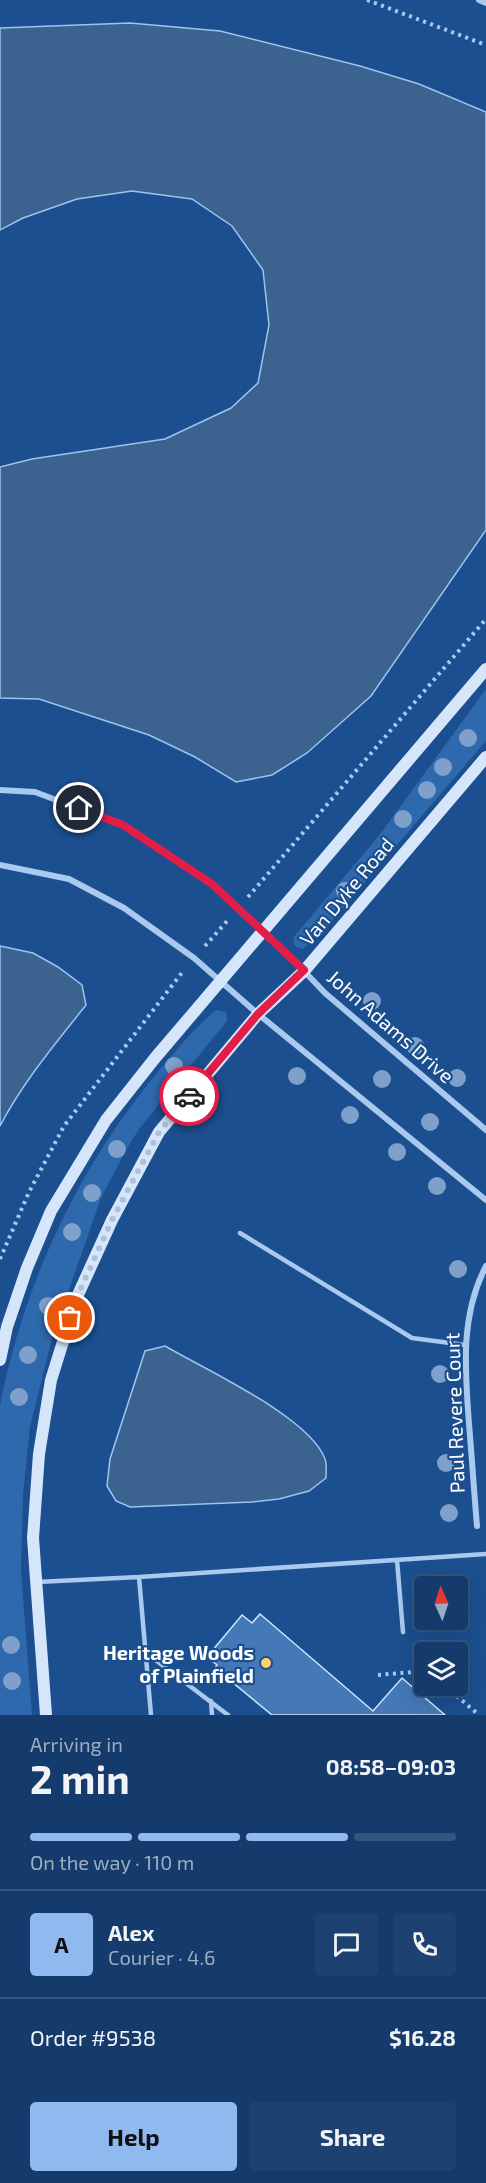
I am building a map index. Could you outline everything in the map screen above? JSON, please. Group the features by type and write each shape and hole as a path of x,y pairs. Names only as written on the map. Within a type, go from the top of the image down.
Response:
{"street":[{"path":"479,0 486,3"},
{"name":"Van Dyke Road","path":"0,1360 7,1327 27,1268 51,1211 106,1120 155,1058 486,669"},
{"name":"Van Dyke Road","path":"46,1715 33,1538 39,1454 51,1380 77,1297 112,1220 159,1132 258,1014 304,970 486,757"},
{"name":"John Adams Drive","path":"0,790 35,792 123,825 212,884 304,970 325,993 486,1130"},
{"path":"0,865 69,879 124,908 194,958 258,1014 486,1200"},
{"name":"Paul Revere Court","path":"477,1526 465,1376 465,1345 471,1304 478,1281 486,1266"}],"lane":[{"path":"240,1233 412,1338 465,1345"},
{"path":"36,1582 486,1554"},
{"path":"397,1560 403,1632"},
{"path":"139,1577 151,1715"},
{"path":"145,1652 228,1715"},
{"path":"211,1701 212,1715"}],"path":[{"path":"367,0 486,45"},
{"path":"0,1259 29,1192 64,1126 194,958 486,619"},
{"path":"378,1675 414,1672"},
{"path":"457,1696 479,1715"}],"shaded area":[{"path":"130,23 220,31 360,66 419,84 486,112 486,530 371,696 307,753 272,775 236,782 195,757 149,735 39,699 0,698 0,467 32,459 165,439 231,408 258,383 269,325 263,270 232,226 192,199 132,191 77,199 23,218 0,230 0,28"},
{"path":"486,689 486,741 326,928 303,949 295,946 293,938 381,833"},
{"path":"0,946 33,953 58,967 82,985 86,1005 29,1079 0,1126"},
{"path":"216,1010 226,1012 227,1021 139,1129 101,1198 52,1338 30,1427 23,1495 21,1571 32,1715 0,1715 0,1405 10,1360 39,1271 79,1188 103,1148 157,1073 192,1032"},
{"path":"165,1346 254,1395 299,1427 315,1443 325,1459 326,1478 309,1491 279,1499 252,1502 130,1507 116,1501 107,1486 110,1459 145,1351"}],"building":[{"name":"Heritage Woods of Plainfield","path":"260,1614 373,1711 402,1678 414,1688 414,1696 423,1696 445,1715 272,1715 215,1668 217,1665 207,1657 242,1615 252,1623"}],"way so far":[{"path":"70,1318 77,1297 112,1220 159,1132 189,1096"}],"place":[{"name":"Heritage Woods of Plainfield","path":"266,1663"}],"route":[{"path":"79,808 123,825 212,884 304,970 258,1014 189,1096"}]}
